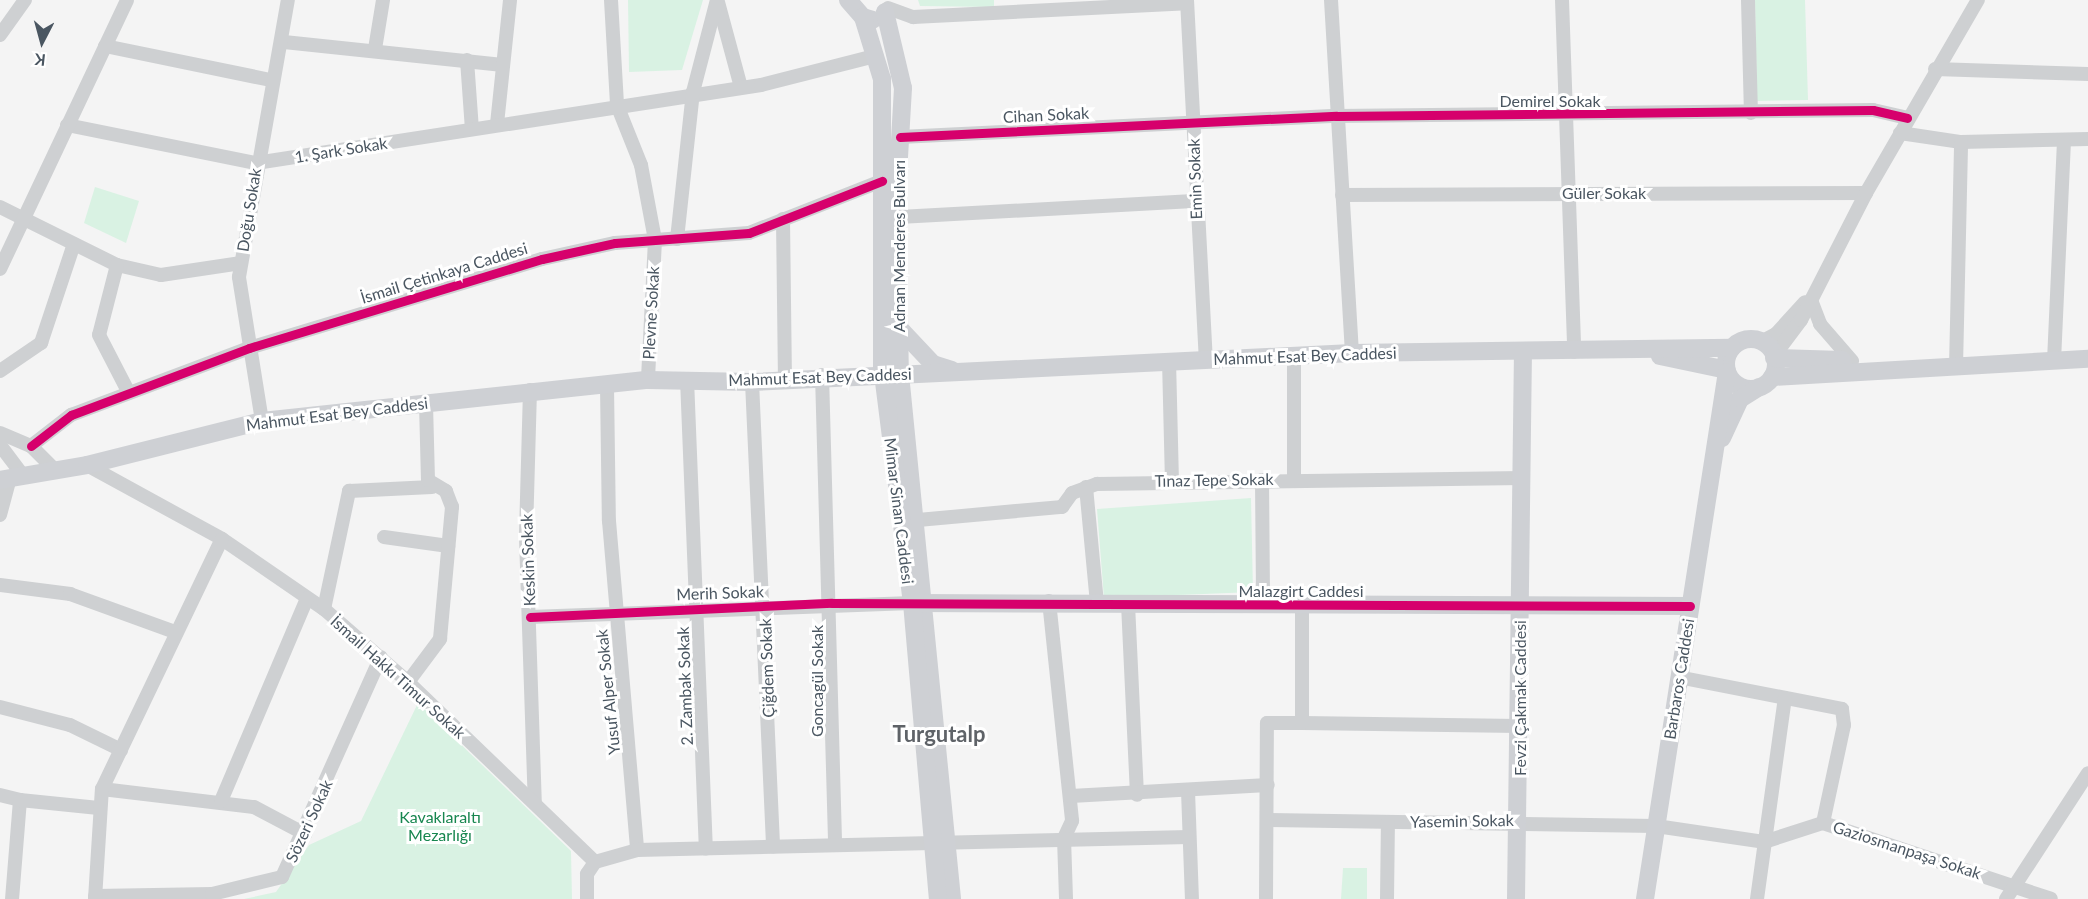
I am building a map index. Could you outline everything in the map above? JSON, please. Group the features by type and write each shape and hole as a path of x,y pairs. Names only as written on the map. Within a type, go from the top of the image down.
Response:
{"main road":[{"path":"848,0 862,17 877,20 887,7"},
{"name":"Adnan Menderes Bulvarı","path":"887,7 903,88 900,137 899,328 891,375"},
{"name":"Adnan Menderes Bulvarı","path":"862,17 882,79 882,181 891,375"},
{"path":"899,328 933,364 956,371"},
{"path":"1613,351 1732,348 1745,340 1761,342 1774,357 1852,361 1900,369"},
{"path":"1714,459 1732,348"},
{"path":"1613,351 1727,371 1744,388 1766,382 1900,369 2088,359"},
{"name":"Mahmut Esat Bey Caddesi","path":"11,477 87,465 262,421 530,390 607,386 648,380 687,378 752,382 822,375 891,375 1206,358 1294,357 1352,353 1613,351"},
{"name":"Fevzi Çakmak Caddesi","path":"1516,899 1519,820 1523,353"},
{"path":"1714,459 1740,399 1766,382 1774,357"},
{"name":"Mimar Sinan Caddesi","path":"891,375 918,603 941,841 952,899"},
{"name":"Barbaros Caddesi","path":"1645,899 1714,459"},
{"name":"Malazgirt Caddesi","path":"918,603 1049,601 1263,606 1690,606"},
{"name":"Mimar Sinan Caddesi","path":"938,899 941,841"}],"street":[{"path":"0,34 25,0"},
{"path":"0,269 127,0"},
{"name":"Doğu Sokak","path":"262,421 241,314 241,263 271,80 284,42 288,0"},
{"path":"375,49 383,0"},
{"path":"497,124 510,0"},
{"name":"Plevne Sokak","path":"611,0 617,105 641,165 655,240 648,380"},
{"path":"717,0 741,87"},
{"path":"677,239 693,92 717,0"},
{"path":"1330,0 1352,353"},
{"path":"1562,0 1564,116 1574,352"},
{"path":"1748,0 1751,113"},
{"path":"1774,357 1813,296 1907,118 1978,0"},
{"path":"887,7 913,17 1006,6 1187,1"},
{"name":"Emin Sokak","path":"1187,1 1194,201 1206,358"},
{"path":"284,42 375,49 503,65"},
{"path":"105,46 271,80"},
{"name":"1. Şark Sokak","path":"67,125 256,163 693,92 741,87 875,56"},
{"path":"466,60 472,129"},
{"path":"1935,69 2088,74"},
{"name":"Demirel Sokak","path":"1193,122 1336,116 1564,116 1873,110 1907,118"},
{"name":"Cihan Sokak","path":"900,137 1193,122"},
{"path":"1899,133 1961,142 2088,139"},
{"path":"2054,361 2064,140"},
{"path":"1956,367 1961,142"},
{"name":"İsmail Çetinkaya Caddesi","path":"31,446 71,415 249,348 542,259 655,240 749,232 882,181"},
{"name":"Güler Sokak","path":"1342,195 1866,193"},
{"path":"899,217 1194,201"},
{"path":"0,207 117,265 162,275 241,263"},
{"path":"783,219 785,378"},
{"path":"0,371 41,343 74,244"},
{"path":"117,265 99,335 129,393"},
{"path":"1761,342 1776,334 1813,296"},
{"path":"1813,296 1820,324 1852,361"},
{"path":"1294,357 1294,477"},
{"path":"1169,360 1172,481"},
{"name":"Goncagül Sokak","path":"822,375 831,603 835,842"},
{"name":"2. Zambak Sokak","path":"687,378 706,849"},
{"name":"Çiğdem Sokak","path":"752,382 764,606 773,847"},
{"name":"Yusuf Alper Sokak","path":"607,386 615,612 637,850"},
{"name":"Keskin Sokak","path":"530,390 530,617 535,802"},
{"path":"426,402 432,487"},
{"path":"0,432 31,446 56,471"},
{"path":"0,445 11,477 0,514"},
{"name":"İsmail Hakkı Timur Sokak","path":"87,465 222,539 324,609 408,682 595,862"},
{"name":"Tınaz Tepe Sokak","path":"1086,487 1172,481 1262,480 1294,477 1522,478"},
{"path":"1262,480 1263,606"},
{"path":"324,609 350,491 432,487 446,491 452,507 440,639 408,682"},
{"path":"907,521 1062,507 1086,487"},
{"path":"1086,487 1098,603"},
{"path":"384,537 448,546"},
{"path":"95,897 102,789 175,632 222,539"},
{"path":"0,585 70,594 175,632"},
{"path":"221,801 307,598"},
{"path":"1049,601 1071,796 1072,821 1064,838 1066,899"},
{"name":"Merih Sokak","path":"530,617 698,607 918,603"},
{"path":"1128,604 1137,795"},
{"path":"1302,606 1302,723"},
{"name":"Sözeri Sokak","path":"95,897 212,894 269,884 282,877 305,834 381,657"},
{"path":"1678,677 1785,698 1845,714 1823,823"},
{"path":"1757,899 1785,698"},
{"path":"0,707 70,725 120,750"},
{"path":"1266,899 1267,723 1519,726"},
{"path":"2006,899 2012,883 2088,773"},
{"path":"1071,796 1137,795 1268,785"},
{"path":"102,789 221,801 254,807 305,834"},
{"path":"1188,791 1192,899"},
{"path":"0,795 20,800 99,808"},
{"path":"12,899 20,800"},
{"name":"Yasemin Sokak","path":"1267,820 1388,822 1519,820 1656,826"},
{"path":"1387,899 1388,822"},
{"name":"Gaziosmanpaşa Sokak","path":"1656,826 1764,842 1823,823 2012,883 2051,899"},
{"path":"587,899 587,874 595,862 637,850 773,847 835,842 1189,837"}],"green space":[{"path":"628,0 703,0 682,70 629,72"},
{"path":"918,0 994,0 994,7 920,6"},
{"path":"1755,0 1805,0 1808,100 1757,101"},
{"path":"95,187 139,201 126,243 84,223"},
{"path":"1251,498 1253,592 1104,598 1097,509"},
{"name":"Kavaklaraltı Mezarlığı","path":"418,703 571,851 572,899 244,899 276,892 309,845 361,821"},
{"path":"1343,868 1367,868 1367,899 1341,899"}],"cycle path":[{"path":"900,137 1336,116 1873,110 1907,118"},
{"path":"31,446 71,415 249,348 542,259 615,243 749,233 882,181"},
{"path":"530,617 832,603 1690,606"}],"district":[{"name":"Turgutalp","path":"939,734"}]}
